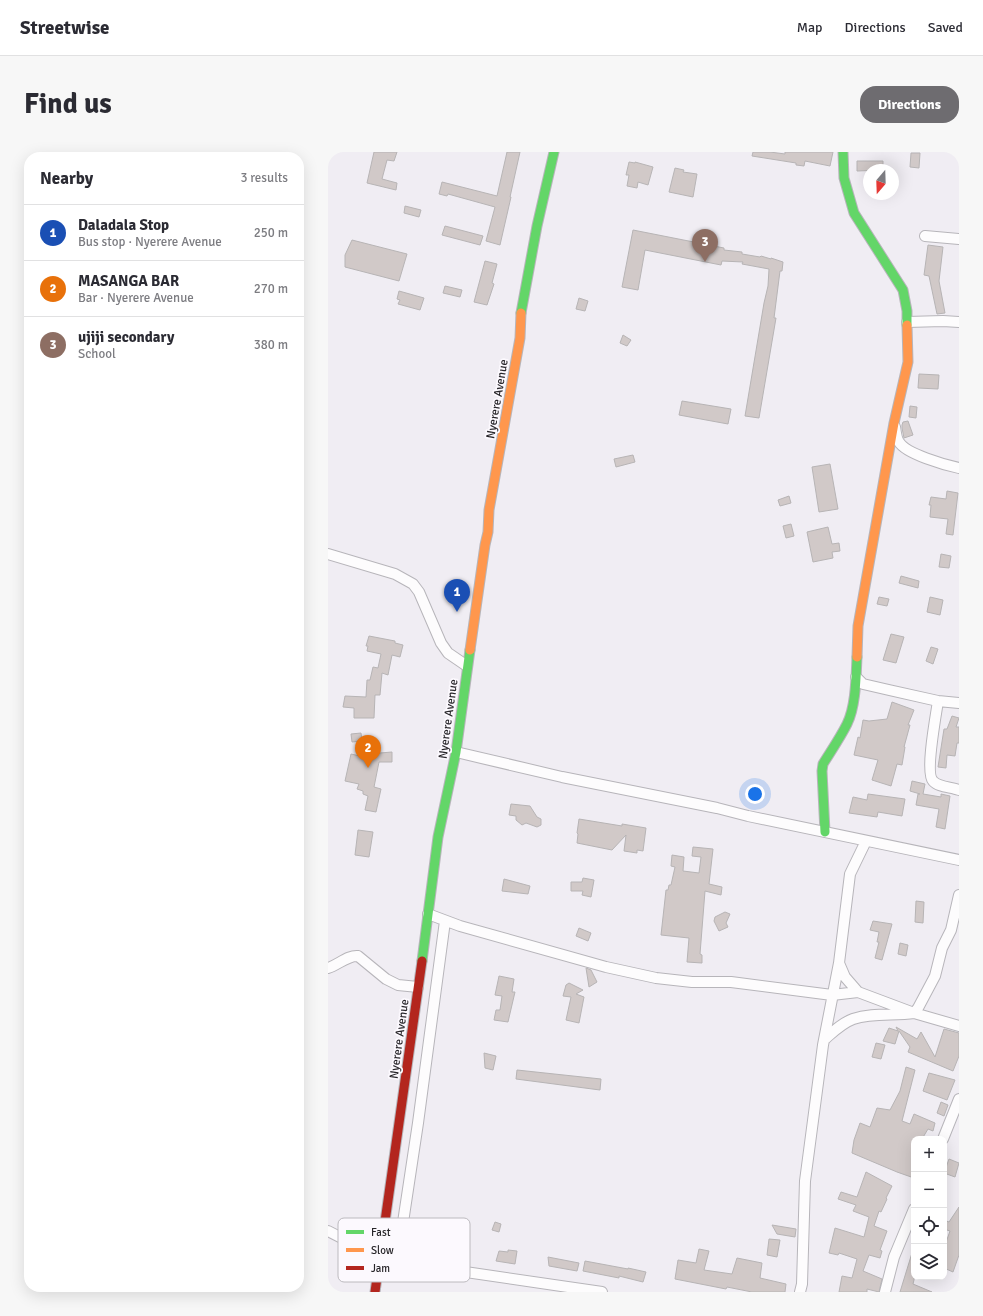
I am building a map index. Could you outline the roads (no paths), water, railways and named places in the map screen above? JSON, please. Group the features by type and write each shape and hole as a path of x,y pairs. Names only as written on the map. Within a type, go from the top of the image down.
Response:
{"main road":[{"name":"Nyerere Avenue","path":"385,1218 438,837 456,752 484,545 488,532 489,510 520,338 520,323 532,245 541,199 554,152"},
{"path":"825,832 822,771 823,764 847,724 851,713 856,677 858,626 894,423 908,362 907,311 903,290 854,213 844,178 843,152"},
{"name":"Nyerere Avenue","path":"375,1292 376,1282"}],"street":[{"path":"925,236 959,239"},
{"path":"907,322 959,322"},
{"path":"894,423 899,443 903,446 938,463 959,468"},
{"path":"328,554 390,573 413,584 419,592 441,643 448,653 467,666"},
{"path":"856,677 863,684 938,701 959,703"},
{"path":"938,701 931,752 930,778 938,785 959,790"},
{"path":"456,752 562,776 959,860"},
{"path":"800,1292 802,1284 804,1244 805,1181 825,1039 839,963 850,874 866,841"},
{"path":"914,1014 935,976 942,948 951,930 959,895"},
{"path":"428,914 460,926 606,967 656,978 692,982 731,982 832,995 858,992"},
{"path":"404,1218 445,921"},
{"path":"328,968 351,957 358,956 374,971 386,979 398,985 418,987"},
{"path":"839,963 844,977 858,992 914,1014 959,1026"},
{"path":"825,1039 840,1026 852,1019 865,1016 914,1014"},
{"path":"944,1136 959,1099"},
{"path":"885,1292 894,1257 911,1216"},
{"path":"328,1231 338,1236"},
{"path":"470,1274 602,1292"}],"place":[{"name":"ujiji secondary","path":"705,262"},
{"name":"Daladala Stop","path":"457,612"},
{"name":"MASANGA BAR","path":"368,768"}]}
